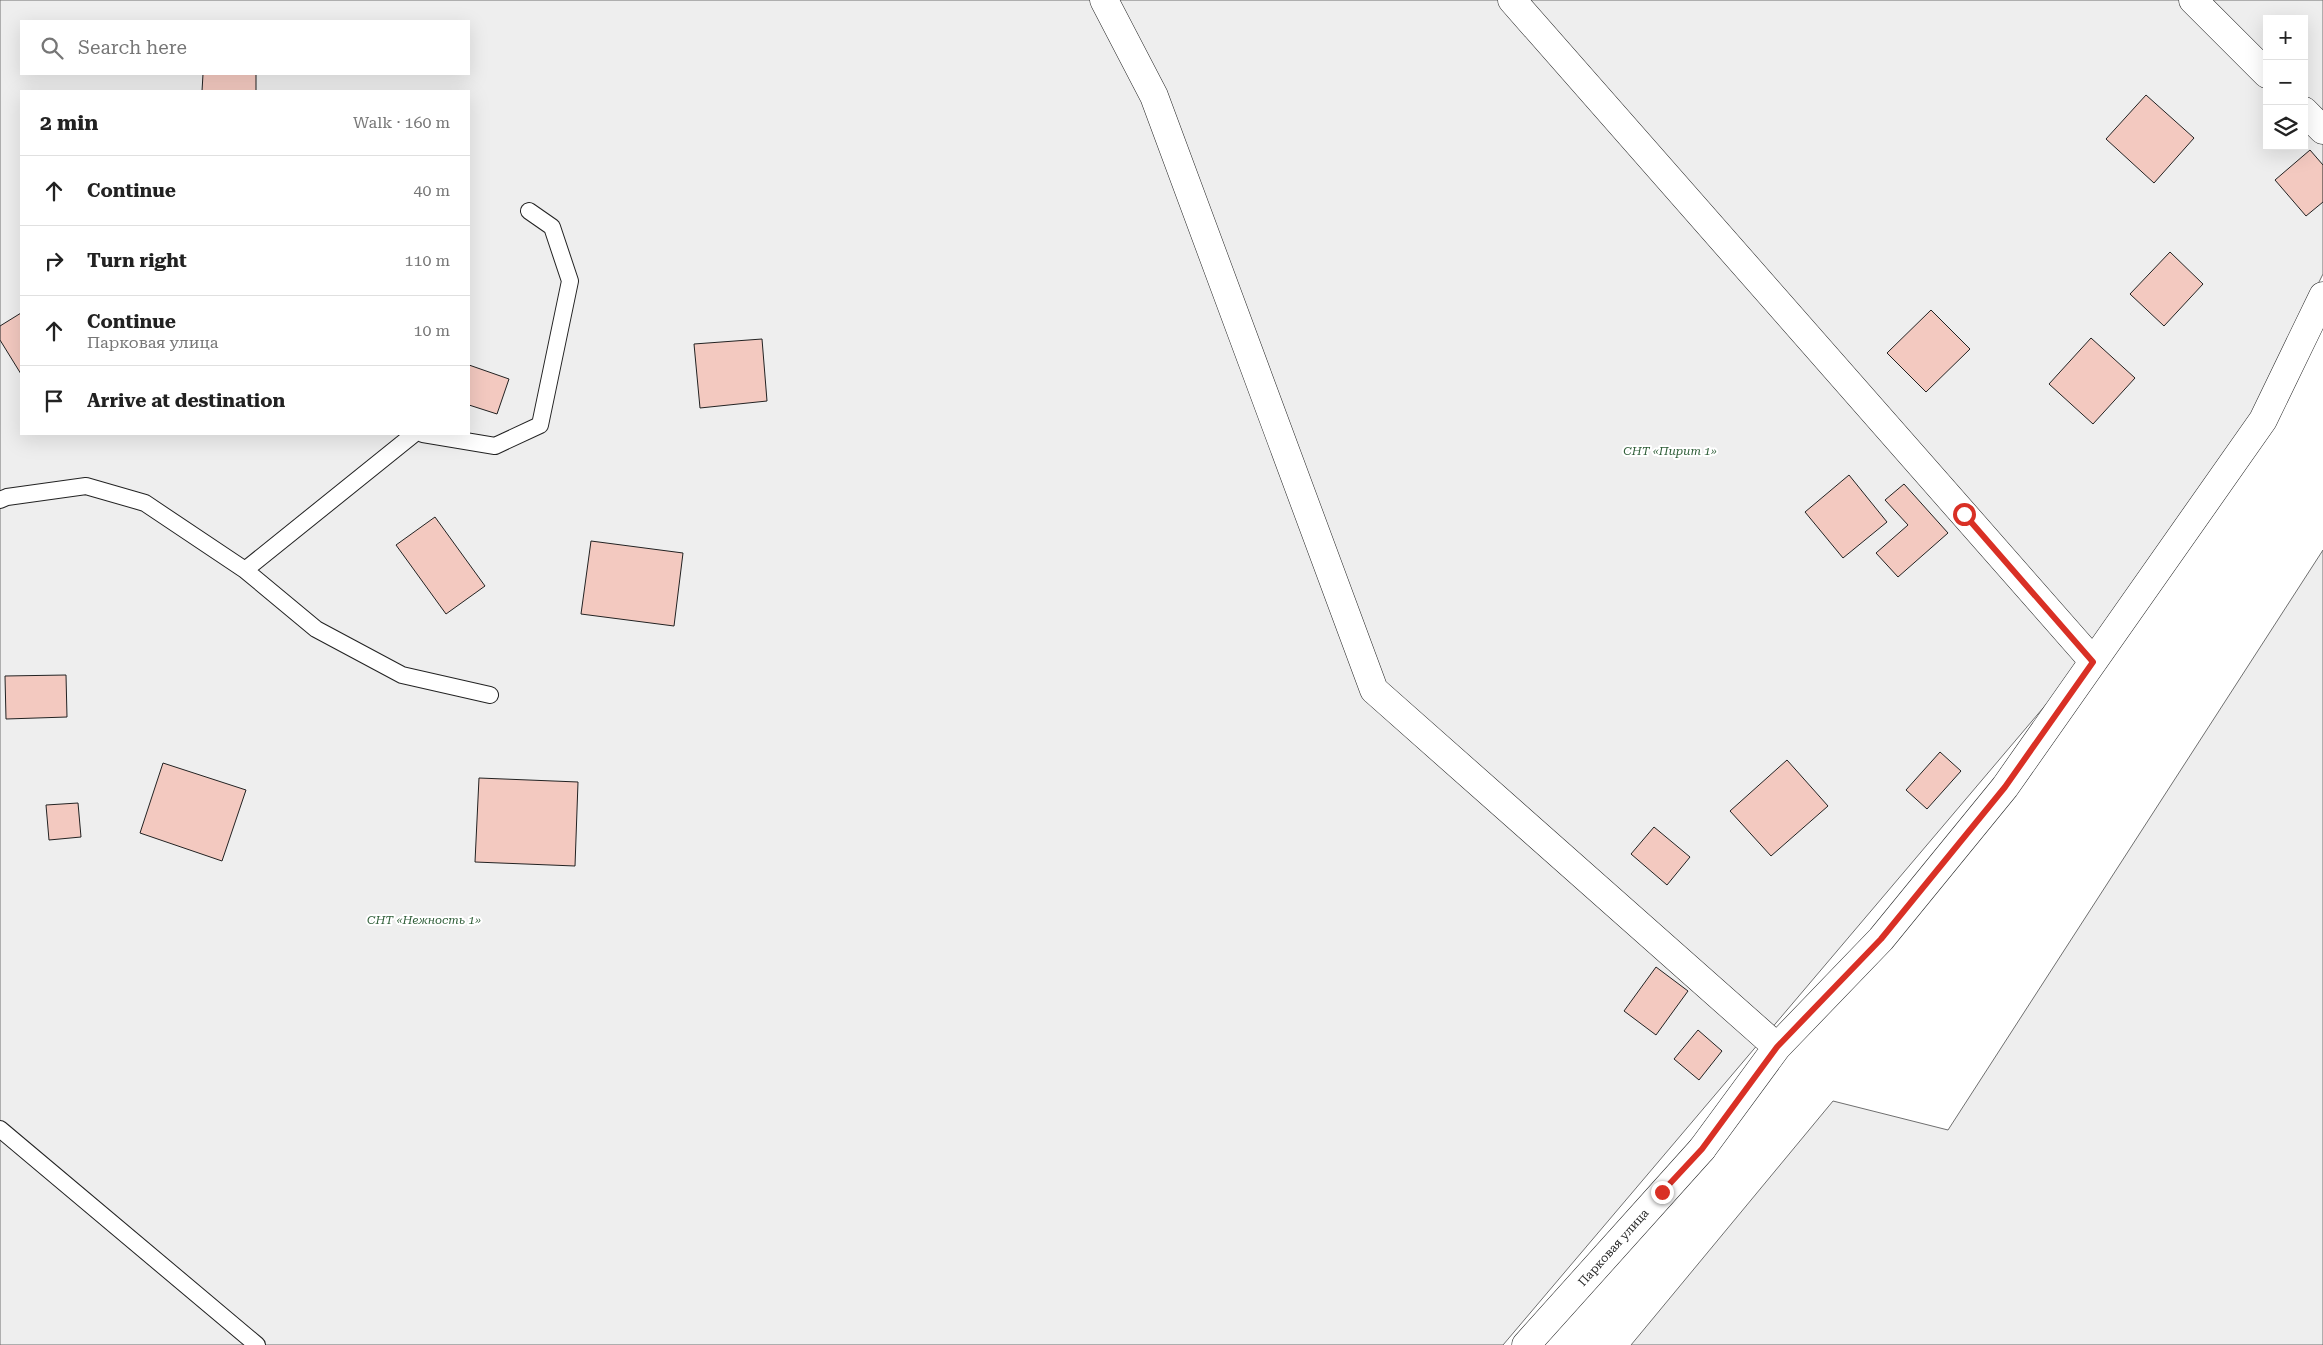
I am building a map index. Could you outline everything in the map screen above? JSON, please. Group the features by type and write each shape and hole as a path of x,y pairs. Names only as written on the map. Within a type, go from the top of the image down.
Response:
{"street":[{"path":"1104,0 1154,96 1374,690 1777,1047"},
{"path":"1512,0 2093,662"},
{"path":"2193,0 2263,70"},
{"path":"2308,115 2323,130"},
{"name":"Парковая улица","path":"1526,1345 1702,1149 1777,1047 1887,931 2005,787 2263,420 2323,296"}],"lane":[{"path":"428,435 496,446 540,425 570,281 552,227 529,211"},
{"path":"245,570 413,435"},
{"path":"0,500 7,497 86,486 145,503 245,570 316,629 402,675 490,695"},
{"path":"0,1130 257,1345"}],"green space":[{"path":"0,0 2323,0 2323,274 2247,426 2060,688 1503,1345 0,1345"},
{"path":"2323,550 2323,1345 1631,1345 1833,1101 1948,1130"}],"building":[{"path":"203,75 256,75 256,90 202,90"},
{"path":"2146,95 2194,138 2154,183 2106,139"},
{"path":"2310,150 2323,165 2323,202 2306,216 2275,180"},
{"path":"2170,252 2203,284 2164,326 2130,294"},
{"path":"1931,310 1970,349 1926,392 1887,353"},
{"path":"20,314 20,372 0,340 0,326"},
{"path":"2091,338 2135,378 2093,424 2049,384"},
{"path":"762,339 767,401 700,408 694,344"},
{"path":"470,365 509,379 497,414 470,405"},
{"path":"1849,475 1887,522 1843,558 1805,512"},
{"path":"1904,484 1948,533 1898,577 1876,553 1908,525 1885,500"},
{"path":"435,517 485,586 446,614 396,545"},
{"path":"591,541 683,553 674,626 581,614"},
{"path":"66,675 67,717 6,719 5,676"},
{"path":"1940,752 1961,771 1927,809 1906,790"},
{"path":"1787,760 1828,806 1771,856 1730,811"},
{"path":"163,763 246,790 222,861 140,833"},
{"path":"479,778 578,782 575,866 475,862"},
{"path":"78,803 81,837 49,840 46,805"},
{"path":"1654,827 1690,857 1667,885 1631,854"},
{"path":"1656,967 1688,991 1656,1035 1624,1011"},
{"path":"1698,1030 1722,1051 1699,1080 1674,1059"}],"route":[{"path":"1662,1192 1702,1149 1777,1047 1881,939 2005,787 2093,662 1964,514"}],"park label":[{"name":"СНТ «Пирит 1»","path":"1670,451"},
{"name":"СНТ «Нежность 1»","path":"424,920"}]}
